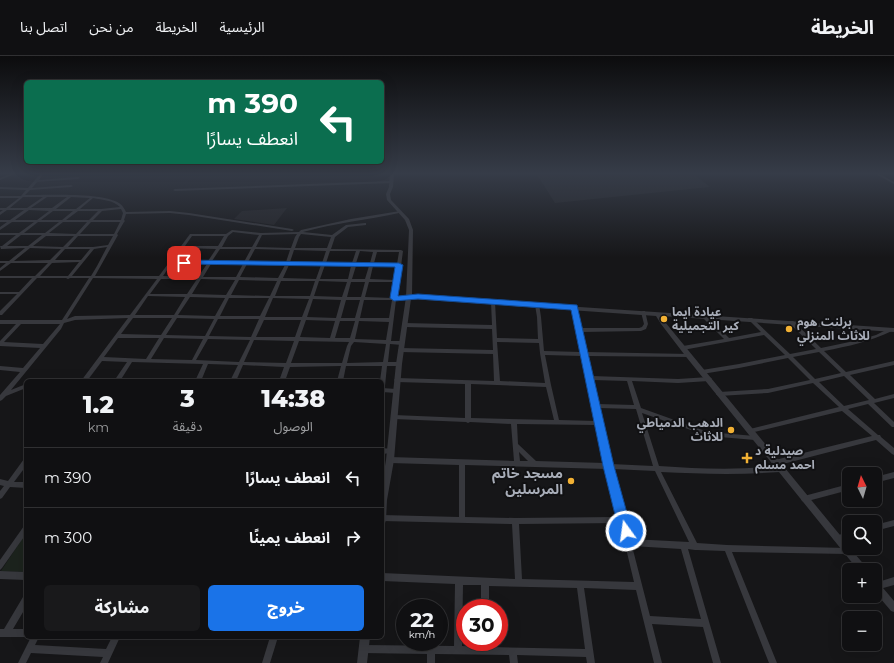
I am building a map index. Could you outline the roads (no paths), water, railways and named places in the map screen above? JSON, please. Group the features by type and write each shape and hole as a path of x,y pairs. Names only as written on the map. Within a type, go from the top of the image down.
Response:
{"street":[{"path":"0,214 17,201"},
{"path":"0,229 38,201"},
{"path":"1,248 64,201"},
{"path":"0,270 88,201"},
{"path":"110,201 114,202 124,210"},
{"path":"384,494 390,460 398,364 409,297 411,230 407,220 390,201"},
{"path":"0,209 170,212 332,236"},
{"path":"1,312 101,210"},
{"path":"0,399 2,394 24,370 63,322 92,278 116,235 122,221 124,210"},
{"path":"232,231 261,234 300,232 351,220 399,212"},
{"path":"0,221 122,221"},
{"path":"147,361 227,235 244,223"},
{"path":"283,379 332,236 347,226 365,224"},
{"path":"234,379 287,264 300,232"},
{"path":"0,234 116,235"},
{"path":"86,379 192,234 227,235"},
{"path":"193,362 261,234"},
{"path":"1,248 93,248 109,246"},
{"path":"182,247 401,251 390,320 383,379"},
{"path":"68,278 93,248"},
{"path":"332,340 358,250"},
{"path":"341,379 375,250"},
{"path":"0,262 82,261"},
{"path":"171,262 399,265"},
{"path":"0,277 396,281"},
{"path":"0,293 21,293"},
{"path":"148,295 344,298 409,297 750,319 892,330"},
{"path":"492,302 497,383"},
{"path":"537,305 542,353 557,423"},
{"path":"574,307 609,466 658,663"},
{"path":"578,330 639,330 644,328 646,324 643,312"},
{"path":"658,314 663,323 709,379 719,394 842,544"},
{"path":"0,322 63,322 75,318 133,316 390,320"},
{"path":"704,316 728,340"},
{"path":"750,319 843,408 894,452"},
{"path":"790,322 845,374 894,425"},
{"path":"0,344 19,323"},
{"path":"404,325 494,327"},
{"path":"702,372 860,342 892,330"},
{"path":"683,348 765,333"},
{"path":"118,336 352,340 402,343"},
{"path":"495,340 540,341"},
{"path":"0,344 44,346"},
{"path":"400,350 496,352"},
{"path":"542,353 689,356"},
{"path":"101,359 288,365 398,364"},
{"path":"118,379 131,360"},
{"path":"199,379 208,362"},
{"path":"719,394 761,392 894,363"},
{"path":"0,368 24,370"},
{"path":"590,378 678,381 709,379"},
{"path":"629,379 656,469 695,547"},
{"path":"397,380 548,385"},
{"path":"468,383 468,421"},
{"path":"2,394 24,387"},
{"path":"384,390 396,391"},
{"path":"750,432 894,396"},
{"path":"596,406 638,408 708,434 755,438"},
{"path":"394,417 468,421 599,423"},
{"path":"514,422 517,464"},
{"path":"775,463 878,437"},
{"path":"515,444 535,464"},
{"path":"384,451 390,451"},
{"path":"390,460 609,466 719,471 780,469"},
{"path":"462,462 462,519"},
{"path":"0,496 24,463"},
{"path":"882,478 894,475"},
{"path":"0,482 24,485"},
{"path":"804,499 842,489"},
{"path":"384,519 515,521 623,520"},
{"path":"515,521 519,583"},
{"path":"882,526 894,523"},
{"path":"0,566 24,531"},
{"path":"837,538 842,537"},
{"path":"628,542 695,547 842,551"},
{"path":"684,546 717,663"},
{"path":"727,548 773,663"},
{"path":"850,555 857,563"},
{"path":"0,575 24,576"},
{"path":"384,577 485,582 639,586"},
{"path":"459,581 459,599"},
{"path":"882,584 894,581"},
{"path":"485,582 485,599"},
{"path":"580,585 591,663"},
{"path":"882,593 894,608"},
{"path":"3,633 24,603"},
{"path":"647,620 705,623"},
{"path":"3,633 24,633"},
{"path":"22,663 34,639"},
{"path":"104,663 115,639"},
{"path":"266,663 273,639"},
{"path":"362,663 365,639"},
{"path":"29,649 108,653"},
{"path":"364,649 396,649"},
{"path":"430,663 431,651"},
{"path":"485,651 590,653"},
{"path":"513,652 514,663"}],"place":[{"name":"عيادة ايما كير التجميلية","path":"664,319"},
{"name":"برلنت هوم للاثاث المنزلي","path":"789,329"},
{"name":"الدهب الدمياطي للاثاث","path":"731,430"},
{"name":"صيدلية د احمد مسلم","path":"747,458"},
{"name":"مسجد خاتم المرسلين","path":"571,481"}]}
